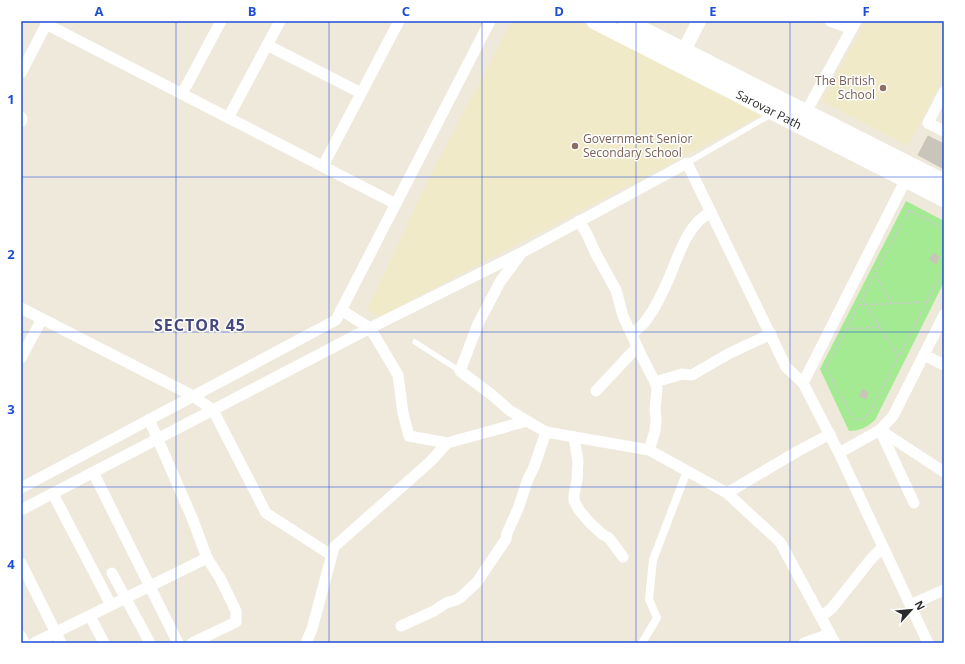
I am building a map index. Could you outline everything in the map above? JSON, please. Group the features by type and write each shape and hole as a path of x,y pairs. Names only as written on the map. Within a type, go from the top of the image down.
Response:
{"main road":[{"name":"Sarovar Path","path":"594,21 681,57 806,112 909,173 944,199"},
{"name":"Sarovar Path","path":"626,21 681,57 774,112 909,173 944,182"}],"street":[{"path":"228,118 280,21"},
{"path":"21,488 336,320 489,23 477,21"},
{"path":"681,57 699,21"},
{"path":"806,112 854,25 830,21"},
{"path":"182,94 217,22"},
{"path":"323,166 397,22"},
{"path":"21,73 47,23 396,204"},
{"path":"267,45 361,93"},
{"path":"944,92 928,123 944,131"},
{"path":"21,117 21,122"},
{"path":"21,510 370,328 521,253 687,163 786,367 803,383 840,453 928,643"},
{"path":"803,383 909,173"},
{"path":"632,334 646,321 651,313 669,277 676,257 688,235 702,216 711,212"},
{"path":"579,221 616,290 623,316 655,382 657,389 655,431 649,450"},
{"path":"521,253 500,282 478,324 460,371 509,410 546,432 649,450 727,492 780,542 833,639 804,643"},
{"path":"21,308 193,396 213,410 266,513 331,555"},
{"path":"341,310 370,328 398,375 403,413 409,436 447,443 527,421"},
{"path":"840,453 880,430 893,416 944,315"},
{"path":"21,358 42,319"},
{"path":"655,382 682,374 692,375 730,353 771,334"},
{"path":"596,391 637,347"},
{"path":"924,355 944,364"},
{"path":"149,419 193,520 207,558 220,578 236,611 236,622 192,643"},
{"path":"880,430 944,472"},
{"path":"880,430 914,503"},
{"path":"401,626 439,608 446,603 456,600 477,582 506,539 546,432"},
{"path":"727,492 830,434"},
{"path":"574,437 578,461 574,501 590,523 602,534 610,538 623,557"},
{"path":"309,642 334,547 431,461 447,443"},
{"path":"642,643 657,618 649,599 653,560 687,471"},
{"path":"94,472 178,643"},
{"path":"53,494 111,605"},
{"path":"821,617 832,608 871,559 883,547"},
{"path":"34,643 207,558"},
{"path":"21,563 61,643"},
{"path":"112,572 150,643"},
{"path":"910,605 944,590"},
{"path":"90,616 104,643"},
{"path":"21,636 24,643"}],"lane":[{"path":"687,163 774,112"},
{"path":"415,342 460,371"}],"path":[{"path":"944,228 909,210 826,368 854,419 860,420 871,410 944,269"},
{"path":"875,275 892,303"},
{"path":"862,298 898,357"},
{"path":"859,304 927,302"},
{"path":"846,329 880,327"}],"shaded area":[{"name":"Government Senior Secondary School","path":"512,21 579,21 762,115 379,317 367,310 430,176"},
{"name":"The British School","path":"866,21 944,21 944,76 908,146 822,101"}],"green space":[{"path":"906,201 944,221 944,282 875,420 863,428 849,431 820,369"}],"building":[{"path":"928,136 944,144 944,169 918,155"},
{"path":"934,253 939,257 936,264 929,259"},
{"path":"863,389 868,393 866,399 859,396"}],"place":[{"name":"The British School","path":"883,88"},
{"name":"Government Senior Secondary School","path":"575,146"}],"district":[{"name":"SECTOR 45","path":"200,325"}]}
